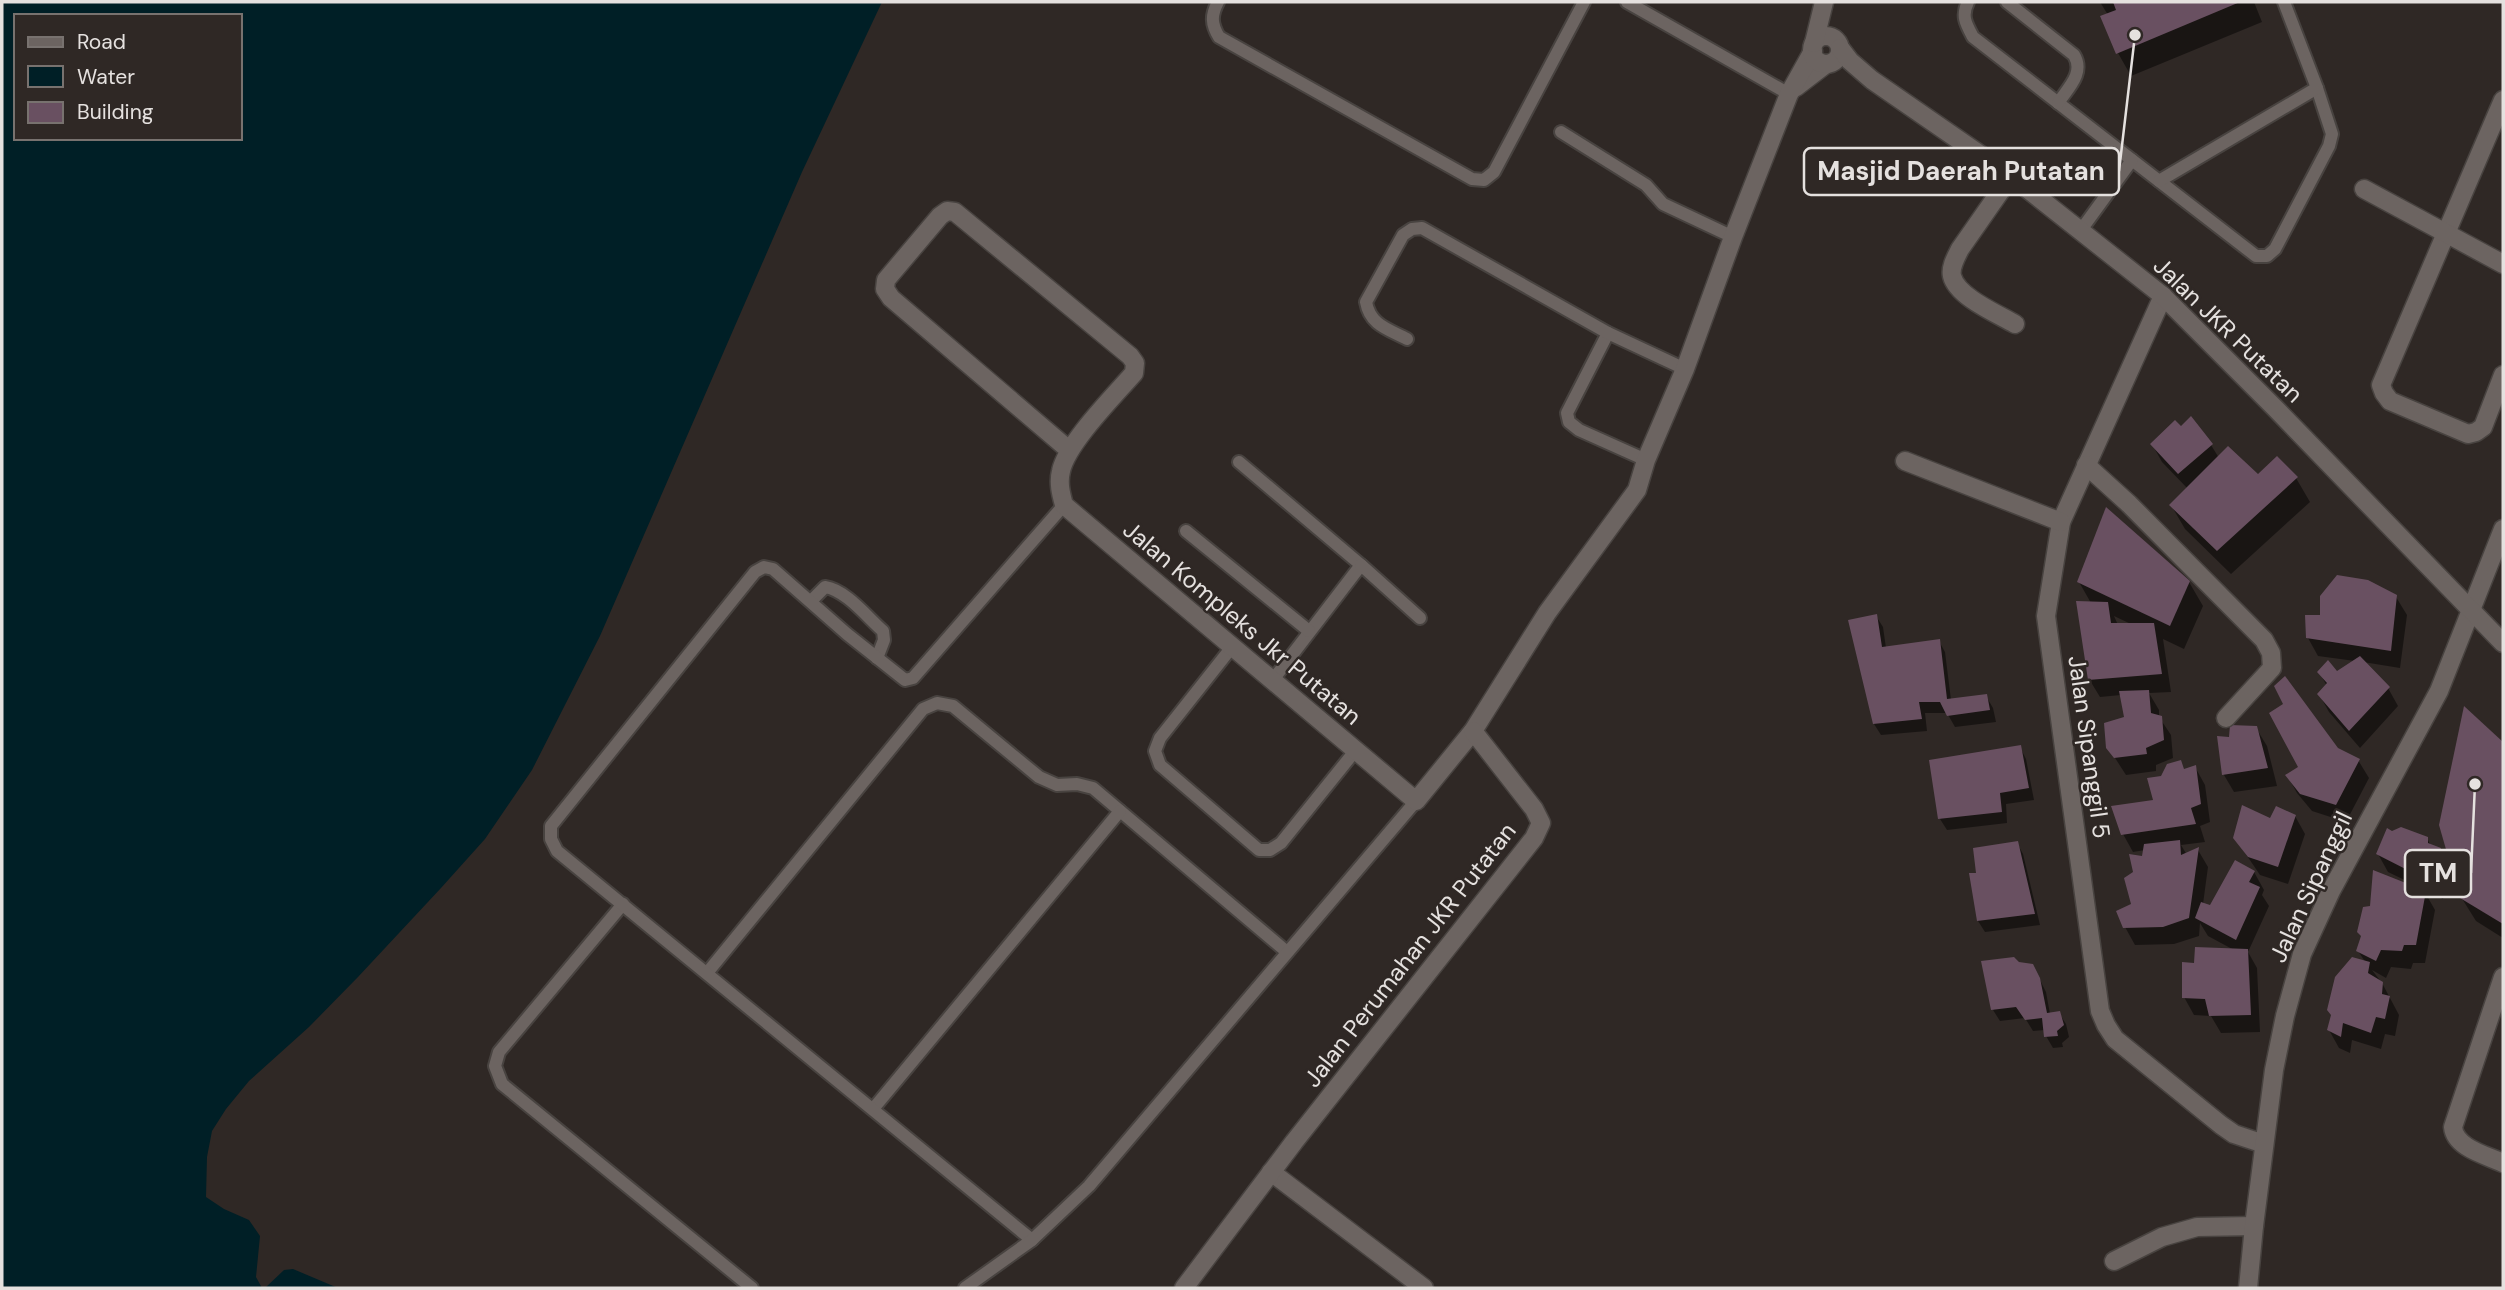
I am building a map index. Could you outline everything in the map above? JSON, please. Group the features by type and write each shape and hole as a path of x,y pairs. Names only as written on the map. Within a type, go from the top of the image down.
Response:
{"street":[{"path":"1416,800 1474,731 1547,613 1637,490 1646,460 1685,369 1789,94 1813,47 1824,2"},
{"path":"1789,94 1832,53 1830,2"},
{"name":"Jalan JKR Putatan","path":"1813,47 1819,61 1832,53 1850,61 2011,176 2164,296 2503,643"},
{"path":"2503,100 2381,385 2390,401 2469,434 2483,427 2503,375"},
{"path":"2011,176 1960,249 1954,261 1952,276 1960,289 1972,299 2015,324"},
{"path":"2364,189 2503,264"},
{"path":"1064,505 1060,471 1069,450 1134,373 1135,363 1130,356 955,212 947,211 886,280 885,289 891,298 1069,450"},
{"name":"Jalan Sipanggil 5","path":"2164,296 2061,522 2046,616 2100,1011 2115,1039 2221,1125 2235,1134 2264,1144"},
{"path":"1906,461 2061,522"},
{"path":"2086,465 2147,521 2264,640 2271,653 2272,668 2227,718"},
{"name":"Jalan Kompleks Jkr Putatan","path":"1064,505 1416,800"},
{"name":"Jalan Sipanggil","path":"2248,1288 2253,1226 2274,1070 2302,954 2331,891 2438,691 2503,529"},
{"name":"Jalan Perumahan JKR Putatan","path":"1184,1288 1271,1172 1534,838 1541,823 1534,809 1474,731"},
{"path":"2503,977 2453,1127 2459,1142 2503,1163"},
{"path":"1271,1172 1424,1288"},
{"path":"2114,1261 2162,1237 2197,1227 2253,1226"}],"lane":[{"path":"1218,2 1214,9 1212,25 1219,37 1472,179 1483,180 1494,172 1584,2"},
{"path":"1627,2 1789,94"},
{"path":"1968,2 1964,9 1965,23 1973,37 2256,256 2267,256 2275,249 2329,146 2332,134 2284,2"},
{"path":"2007,2 2074,55 2078,62 2078,72 2058,103"},
{"path":"2159,181 2317,88"},
{"path":"1561,132 1646,185 1663,204 1733,237"},
{"path":"2081,230 2132,160"},
{"path":"1407,339 1375,322 1368,313 1366,302 1403,235 1412,229 1422,228 1608,333 1685,369"},
{"path":"1608,333 1567,413 1569,422 1579,430 1646,460"},
{"path":"1239,462 1420,618"},
{"path":"1032,1240 557,851 551,839 551,826 755,572 764,567 774,569 905,680 920,673 1064,505"},
{"path":"1186,531 1309,631"},
{"path":"1272,681 1360,565"},
{"path":"811,601 825,587 835,588 883,631 884,640 877,658"},
{"path":"1232,647 1160,738 1155,751 1160,765 1259,850 1270,850 1281,844 1355,751"},
{"path":"707,973 923,709 937,703 953,706 1039,778 1057,785 1077,784 1093,788 1287,953"},
{"path":"965,1288 1032,1240 1088,1186 1416,800"},
{"path":"873,1109 1120,811"},
{"path":"623,904 499,1052 495,1066 502,1084 752,1288"}],"water":[{"path":"2,2 882,2 802,172 600,636 532,770 485,839 358,977 309,1027 249,1081 212,1131 207,1157 206,1197 249,1220 260,1236 256,1277 262,1288 2,1288"},
{"path":"293,1269 338,1288 265,1288 284,1270"}],"building":[{"path":"2113,2 2240,2 2116,54 2100,16 2116,10"},
{"path":"2191,416 2213,444 2178,474 2150,444 2175,420 2181,426"},
{"path":"2228,446 2258,474 2277,456 2298,477 2217,551 2169,505"},
{"path":"2106,507 2190,581 2170,626 2077,582"},
{"path":"2337,575 2368,580 2397,595 2391,651 2306,638 2305,615 2320,615 2320,596"},
{"path":"2076,601 2108,602 2111,623 2154,623 2162,674 2088,680"},
{"path":"1877,614 1882,647 1940,639 1947,699 1987,694 1990,710 1947,716 1940,702 1919,702 1922,719 1873,724 1848,620"},
{"path":"2360,656 2390,687 2349,731 2317,694 2327,683 2317,672 2328,660 2337,671"},
{"path":"2285,676 2338,748 2360,759 2336,805 2300,794 2285,775 2298,767 2269,713 2283,704 2274,686"},
{"path":"2149,690 2151,713 2162,716 2164,740 2146,748 2147,754 2114,758 2106,748 2104,723 2124,717 2119,691"},
{"path":"2464,706 2503,742 2503,924 2460,898 2439,825"},
{"path":"2230,725 2257,726 2268,768 2222,775 2217,736 2229,737"},
{"path":"2021,745 2029,788 2000,793 2002,812 1938,819 1929,760"},
{"path":"2181,760 2184,769 2196,765 2201,804 2191,808 2196,824 2121,835 2111,806 2153,800 2147,778 2161,776 2167,764"},
{"path":"2242,805 2270,818 2276,806 2296,815 2278,867 2248,857 2233,838"},
{"path":"2401,827 2428,837 2428,843 2441,848 2433,883 2376,854 2387,828 2392,831"},
{"path":"2180,840 2181,855 2199,847 2189,918 2163,927 2123,928 2116,911 2131,904 2124,878 2133,872 2129,854 2142,856 2144,844"},
{"path":"2018,841 2035,914 1977,921 1969,873 1976,873 1973,848"},
{"path":"2235,860 2255,871 2249,882 2260,887 2236,940 2195,918 2201,902 2210,905"},
{"path":"2373,870 2426,891 2416,945 2404,945 2402,951 2381,950 2376,961 2356,951 2361,936 2357,932 2363,907 2370,906"},
{"path":"2195,947 2248,949 2251,1015 2209,1016 2205,999 2182,998 2182,962 2194,963"},
{"path":"2014,957 2019,962 2033,964 2040,978 2047,1013 2060,1011 2064,1025 2057,1031 2058,1036 2044,1037 2042,1018 2025,1020 2016,1007 1991,1010 1981,961"},
{"path":"2352,957 2370,962 2368,973 2383,982 2382,994 2390,996 2385,1019 2376,1017 2371,1033 2343,1023 2341,1037 2327,1030 2331,1015 2327,1010 2335,977"}],"place":[{"name":"Masjid Daerah Putatan","path":"2135,35"},
{"name":"TM","path":"2475,784"}]}
